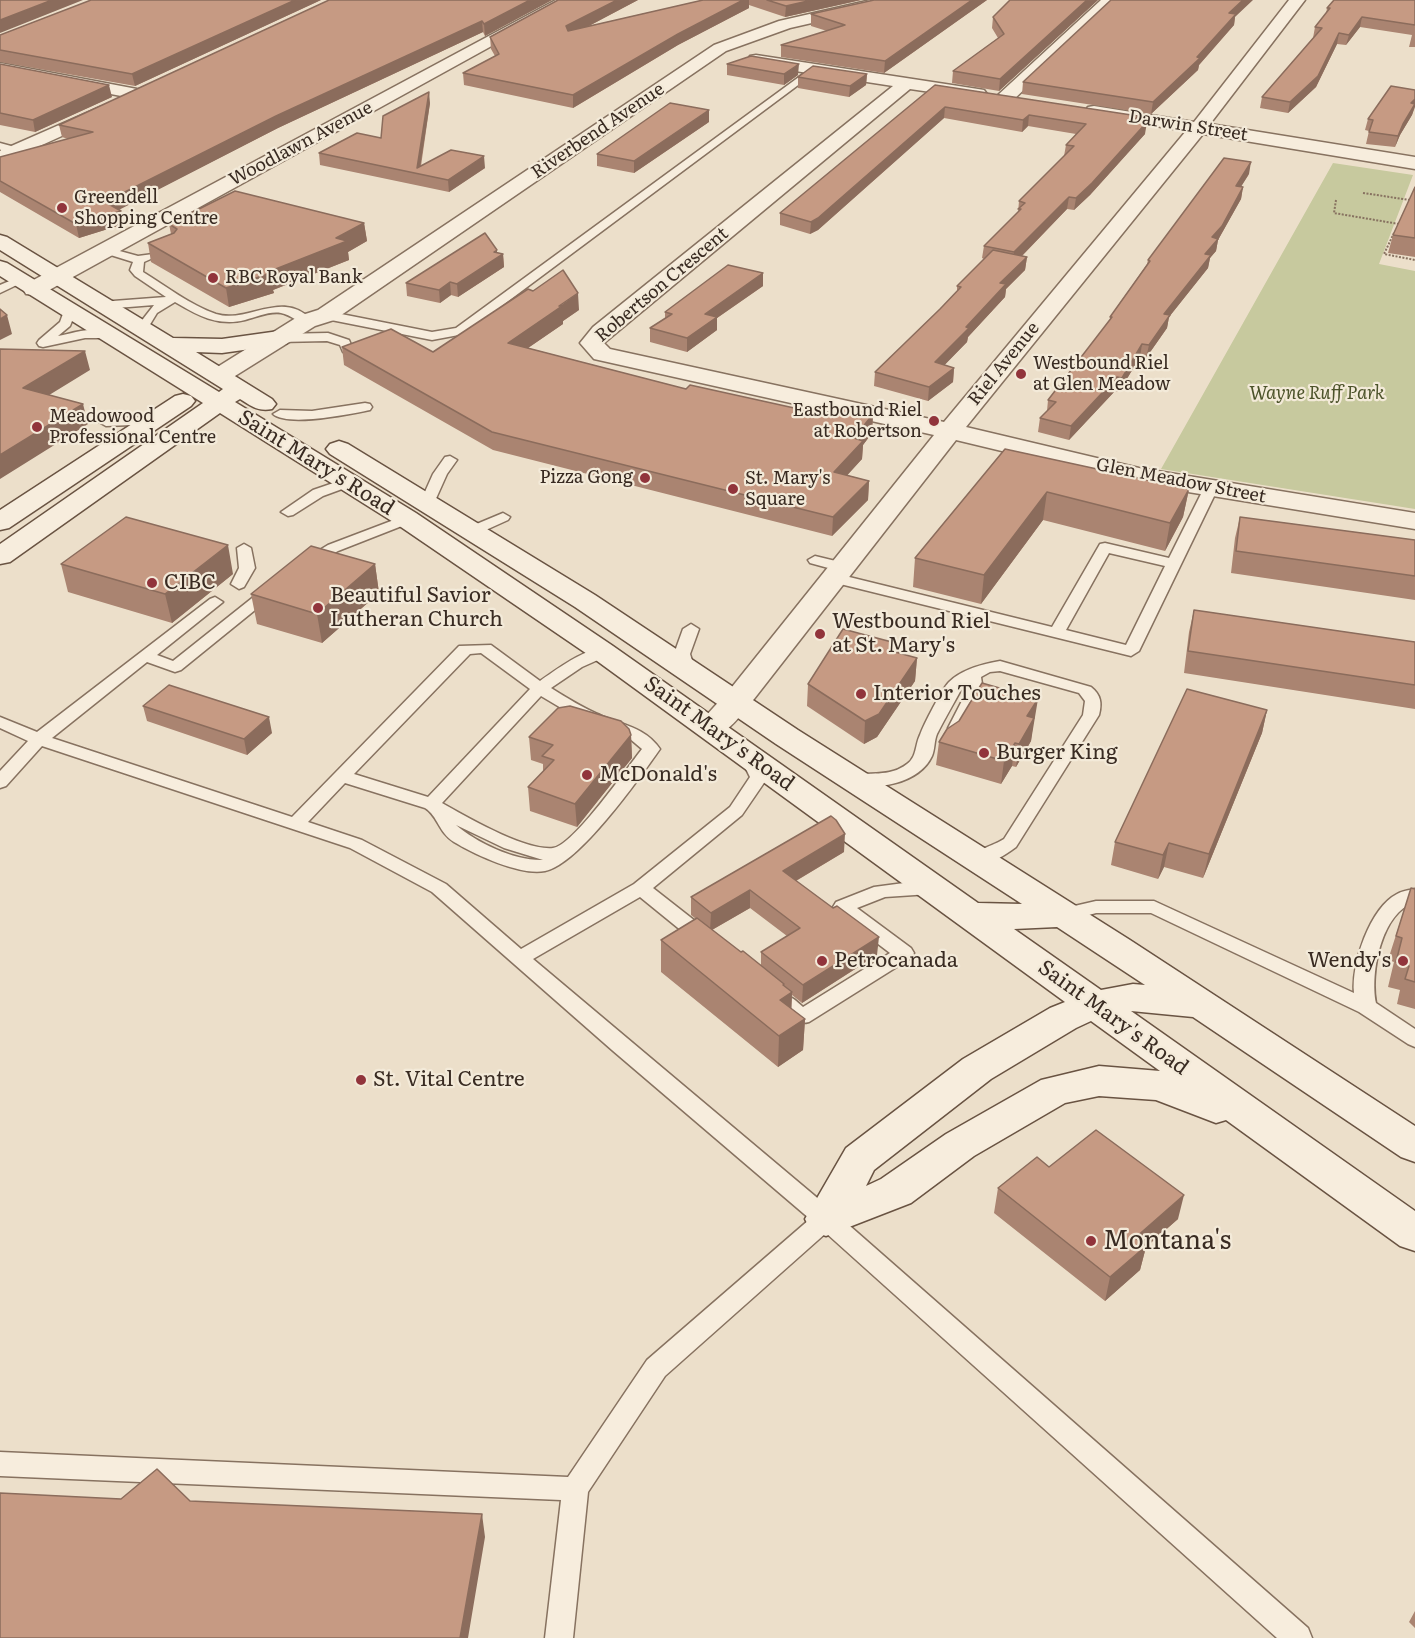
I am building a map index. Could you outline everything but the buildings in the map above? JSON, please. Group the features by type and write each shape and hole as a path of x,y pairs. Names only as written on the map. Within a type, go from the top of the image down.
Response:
{"street":[{"name":"Woodlawn Avenue","path":"18,286 58,276 567,0"},
{"name":"Riverbend Avenue","path":"219,390 712,54 757,32 799,19 894,0"},
{"path":"1005,98 1110,0"},
{"name":"Riel Avenue","path":"711,728 735,702 950,431 1197,128 1297,0"},
{"path":"712,54 1024,101"},
{"path":"0,68 142,92 4,153"},
{"name":"Robertson Crescent","path":"907,83 601,332 591,343 602,354 950,431"},
{"name":"Darwin Street","path":"1076,109 1415,163"},
{"name":"Saint Mary's Road","path":"0,241 169,345 219,390"},
{"name":"Saint Mary's Road","path":"0,267 18,286 219,390 417,511 603,652 1415,1234"},
{"name":"Riverbend Avenue","path":"219,390 279,338 314,324"},
{"path":"169,345 222,346 279,338"},
{"path":"0,522 153,421 219,390"},
{"path":"0,556 123,470 219,390"},
{"path":"123,470 169,447 200,435 220,431 248,432 281,427"},
{"name":"Saint Mary's Road","path":"281,427 348,482 472,531 585,601 735,702 1415,1146"},
{"name":"Glen Meadow Street","path":"950,431 1138,476 1415,521"},
{"path":"903,867 954,868 977,860"},
{"path":"967,914 1006,917 1064,915"},
{"path":"826,1219 860,1159 977,1069 1063,1018 1094,1005 1133,997 1201,1005"},
{"path":"826,1219 896,1191 960,1145 1055,1090 1099,1081 1160,1086 1273,1133"}],"lane":[{"path":"314,324 432,336 460,331 814,69"},
{"path":"105,250 138,260 164,251"},
{"path":"138,260 136,270 139,274 173,298 215,318 246,316 275,308 294,312 314,324 328,337 345,343 346,349"},
{"path":"104,305 173,298"},
{"path":"142,328 153,311 173,298"},
{"path":"70,311 66,323 43,343 85,334 107,334"},
{"path":"281,427 312,415 364,407"},
{"path":"106,422 153,421"},
{"path":"145,656 175,667 290,575 333,548 417,511 450,460"},
{"path":"288,512 310,497 348,482"},
{"path":"815,560 838,573 1131,651 1211,488"},
{"path":"472,531 503,517"},
{"path":"1057,633 1105,547 1174,564"},
{"path":"239,584 247,568 244,548"},
{"path":"0,782 39,739 215,602"},
{"path":"687,670 682,654 691,629"},
{"path":"296,824 342,776 465,650 485,648 540,688 582,714 642,738 651,749 580,840 552,863 538,866 522,863 467,842 451,831 436,807 342,776"},
{"path":"436,807 540,688 576,664 603,652"},
{"path":"854,780 881,780 900,776 915,767 923,756 927,736 955,685 986,668 1000,666 1085,690 1092,695 1094,703 1090,715 1010,843 999,851 977,860"},
{"path":"0,722 39,739 356,844 439,888 826,1219 1298,1638"},
{"path":"520,958 641,888 736,811 759,777 748,756"},
{"path":"766,989 802,1017 904,953 843,907 860,897 913,886 932,888"},
{"path":"641,888 722,953"},
{"path":"1366,1007 1363,983 1376,931 1391,910 1405,897 1415,895"},
{"path":"1064,915 1096,907 1154,907 1366,1007 1415,1039"},
{"path":"559,1638 575,1490 656,1368 826,1219"},
{"path":"0,1464 575,1490"}],"path":[{"path":"1362,193 1410,200"},
{"path":"1406,208 1412,195"},
{"path":"1336,200 1334,213 1399,224"},
{"path":"1402,216 1384,254 1415,260"}],"green space":[{"name":"Wayne Ruff Park","path":"1333,163 1413,175 1379,264 1415,271 1415,509 1161,469"}],"place":[{"name":"Greendell Shopping Centre","path":"62,208"},
{"name":"RBC Royal Bank","path":"213,278"},
{"name":"Westbound Riel at Glen Meadow","path":"1021,374"},
{"name":"Eastbound Riel at Robertson","path":"934,421"},
{"name":"Meadowood Professional Centre","path":"37,427"},
{"name":"Pizza Gong","path":"645,478"},
{"name":"St. Mary's Square","path":"733,489"},
{"name":"CIBC","path":"152,583"},
{"name":"Beautiful Savior Lutheran Church","path":"318,608"},
{"name":"Westbound Riel at St. Mary's","path":"820,634"},
{"name":"Interior Touches","path":"861,694"},
{"name":"Burger King","path":"984,753"},
{"name":"McDonald's","path":"587,775"},
{"name":"Petrocanada","path":"822,961"},
{"name":"Wendy's","path":"1403,961"},
{"name":"St. Vital Centre","path":"361,1080"},
{"name":"Montana's","path":"1091,1241"}]}
